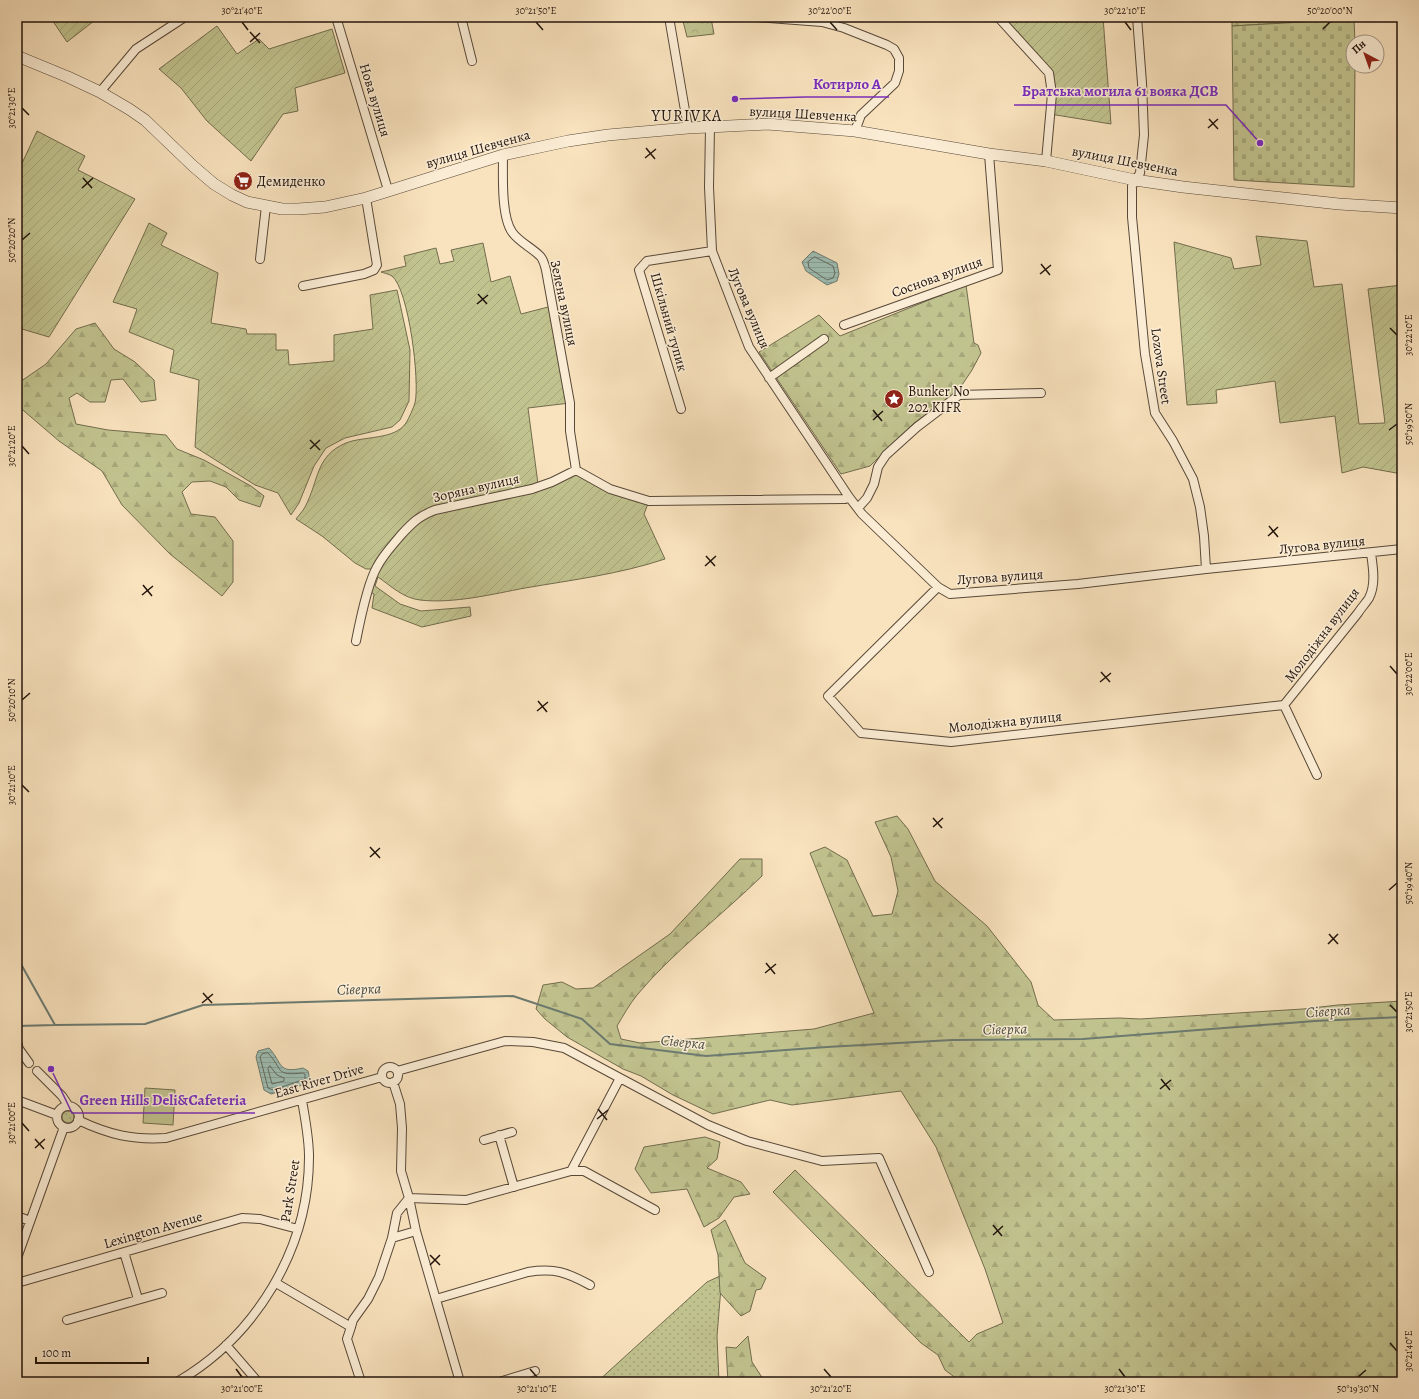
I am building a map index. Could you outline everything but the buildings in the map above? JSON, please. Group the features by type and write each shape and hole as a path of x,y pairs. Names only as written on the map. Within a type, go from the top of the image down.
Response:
{"street":[{"path":"100,92 136,48 185,17"},
{"name":"Нова вулиця","path":"336,17 388,190"},
{"path":"461,17 472,61"},
{"path":"669,17 688,128"},
{"path":"755,17 822,22 844,28 894,49 899,58 899,71 894,83 860,115 855,132"},
{"path":"998,17 1049,73 1052,94 1046,161"},
{"name":"Lozova Street","path":"1137,17 1144,135 1140,173 1132,186 1132,224 1145,354 1155,413 1173,441 1193,478 1202,522 1206,569"},
{"name":"вулиця Шевченка","path":"17,56 100,92 145,120 214,184 232,195 248,202 282,208 298,209 325,207 366,198 388,190 503,156 568,141 608,135 688,128 767,124 855,132 989,154 1046,161 1135,180 1232,193 1339,204 1402,208"},
{"name":"Лугова вулиця","path":"710,127 709,186 712,250 749,347 849,497 862,514 938,587 950,594 1078,584 1402,549"},
{"name":"Соснова вулиця","path":"844,325 998,270 989,154"},
{"name":"Зелена вулиця","path":"503,156 505,209 507,221 512,232 526,246 541,257 546,270 570,403 570,431 576,470"},
{"path":"303,286 364,274 374,270 377,265 366,198"},
{"path":"260,259 266,206"},
{"name":"Шкільний тупик","path":"680,409 639,270 647,261 712,250"},
{"path":"769,378 824,339"},
{"path":"858,508 867,498 874,484 878,467 886,455 917,427 959,395 1041,393"},
{"path":"576,470 610,489 649,501 845,499 849,497"},
{"name":"Зоряна вулиця","path":"356,642 368,591 376,569 386,552 412,523 424,514 435,510 532,489 552,482 576,470"},
{"name":"Молодіжна вулиця","path":"938,587 828,696 861,733 951,742 1284,705 1358,613 1369,597 1373,584 1371,553"},
{"path":"1284,705 1317,775"},
{"path":"398,1071 505,1041 533,1042 564,1048 708,1125 747,1141 822,1160 879,1158 929,1272"},
{"path":"17,1042 19,1049 29,1063"},
{"path":"393,1082 385,1081 382,1077 383,1072 388,1067 394,1067 398,1071"},
{"path":"37,1071 62,1096 68,1106 76,1110 78,1120 77,1123 71,1128 64,1127 59,1124 57,1115 61,1108 68,1106"},
{"path":"393,1082 398,1076 398,1071"},
{"name":"Еаst Rіvеr Drive","path":"78,1120 98,1129 134,1138 166,1138 382,1077"},
{"path":"572,1171 620,1078"},
{"path":"393,1082 400,1104 402,1128 401,1172 409,1198 416,1231 460,1382"},
{"path":"17,1100 57,1115"},
{"name":"Park Street","path":"177,1382 226,1345 251,1319 276,1283 289,1256 298,1229 307,1184 309,1157 308,1132 302,1100"},
{"path":"17,1258 64,1127"},
{"path":"484,1140 512,1132"},
{"path":"499,1135 514,1187"},
{"path":"409,1198 466,1200 572,1171 584,1171 655,1210"},
{"path":"361,1382 347,1339 354,1320 380,1277 392,1238 397,1213 409,1198"},
{"path":"17,1216 30,1221"},
{"name":"Lexington Avenue","path":"17,1283 242,1218 260,1219 298,1229"},
{"path":"392,1238 416,1231"},
{"path":"124,1252 138,1299"},
{"path":"436,1299 528,1272 543,1270 555,1270 578,1278 590,1285"},
{"path":"276,1283 351,1327"},
{"path":"67,1320 162,1293"},
{"path":"226,1345 258,1382"},
{"path":"499,1382 535,1371"}],"green space":[{"path":"50,17 99,17 67,42"},
{"path":"998,17 1103,17 1111,124 1050,114 1049,73"},
{"path":"1232,17 1363,17 1354,19 1232,26"},
{"path":"711,18 714,34 687,37 683,21"},
{"path":"1354,19 1355,34 1345,34 1345,74 1355,74 1354,187 1234,180 1232,26"},
{"path":"217,26 237,54 259,39 269,49 332,29 345,73 295,88 298,111 283,114 251,161 207,121 181,88 159,69"},
{"path":"37,131 85,156 78,170 135,199 49,337 22,329 17,324 17,172"},
{"path":"149,223 167,233 161,245 218,273 211,323 246,329 247,334 276,334 276,350 288,350 289,365 334,361 334,335 373,329 370,295 397,290 410,350 409,401 400,420 392,427 345,438 326,448 314,466 299,503 291,515 278,493 255,485 195,447 199,380 170,372 174,350 129,332 137,309 113,302"},
{"path":"1256,236 1307,241 1314,287 1342,284 1359,424 1385,423 1368,289 1402,285 1402,474 1363,467 1342,473 1335,416 1280,423 1275,381 1216,390 1217,403 1187,405 1174,242 1231,258 1234,269 1261,265"},
{"path":"483,243 491,282 510,276 521,314 552,306 570,403 528,408 538,484 576,470 649,501 644,514 665,559 631,569 596,576 473,598 446,601 420,600 408,597 378,577 375,586 400,604 421,611 470,607 471,616 422,627 372,608 374,594 369,591 376,569 366,569 355,563 322,536 296,519 302,512 310,497 319,470 328,455 336,448 346,443 387,435 401,428 406,423 415,403 416,376 412,337 408,317 398,285 392,276 381,272 406,266 404,256 436,248 440,264 454,261 451,250"},
{"path":"966,285 974,343 978,345 981,353 972,370 958,391 914,423 870,466 841,474 759,352 819,315 840,336"},
{"path":"95,323 114,349 135,362 154,380 156,400 141,402 123,379 111,380 105,402 90,402 77,393 69,398 76,424 108,430 166,435 177,449 204,460 251,486 264,496 260,507 239,500 226,487 210,481 192,482 182,492 191,514 215,517 233,541 233,582 222,596 170,554 122,505 102,471 59,441 17,405 17,384 46,364 76,329"},
{"path":"897,816 908,829 935,881 987,926 1031,982 1038,1005 1054,1020 1119,1018 1140,1019 1402,1001 1402,1382 961,1382 945,1370 938,1355 921,1343 773,1192 795,1170 969,1342 977,1334 1003,1323 985,1269 936,1147 901,1091 792,1105 770,1100 713,1114 673,1095 641,1076 623,1069 567,1037 545,1019 536,1009 543,985 562,982 576,989 593,988 670,934 740,859 762,859 762,876 666,964 637,995 617,1026 621,1039 640,1043 814,1029 874,1013 810,853 825,847 847,860 873,916 892,914 898,891 891,857 875,822"},
{"path":"145,1088 175,1090 173,1125 143,1123"},
{"path":"68,1111 72,1113 74,1117 72,1121 68,1123 64,1121 62,1117 64,1113"},
{"path":"705,1137 720,1142 717,1159 707,1168 741,1182 750,1194 734,1197 719,1218 704,1227 687,1189 651,1193 635,1169 644,1147"},
{"path":"725,1220 745,1263 766,1278 761,1289 756,1290 750,1311 741,1316 720,1293 718,1255 711,1230"},
{"path":"722,1275 717,1336 719,1382 597,1382 707,1282"},
{"path":"748,1336 752,1362 765,1382 728,1382 726,1347 736,1348"}],"water":[{"path":"813,251 837,263 839,274 837,281 827,285 806,271 802,262"},
{"path":"269,1048 282,1066 289,1070 303,1068 308,1071 310,1080 306,1084 271,1094 264,1090 256,1057 258,1051"}],"waterway":[{"name":"Сіверка","path":"17,957 55,1025 145,1024 203,1005 513,996 582,1019 610,1044 706,1056 952,1040 1083,1039 1315,1021 1402,1017"},
{"path":"17,1026 55,1025"}],"place":[{"name":"Котирло А","path":"735,99"},
{"name":"Братська могила 61 вояка ДСВ","path":"1260,143"},
{"name":"Демиденко","path":"243,181"},
{"name":"Bunker No 202 KIFR","path":"894,399"},
{"name":"Green Hills Deli&Cafeteria","path":"51,1069"}],"district":[{"name":"YURIVKA","path":"687,116"}]}
